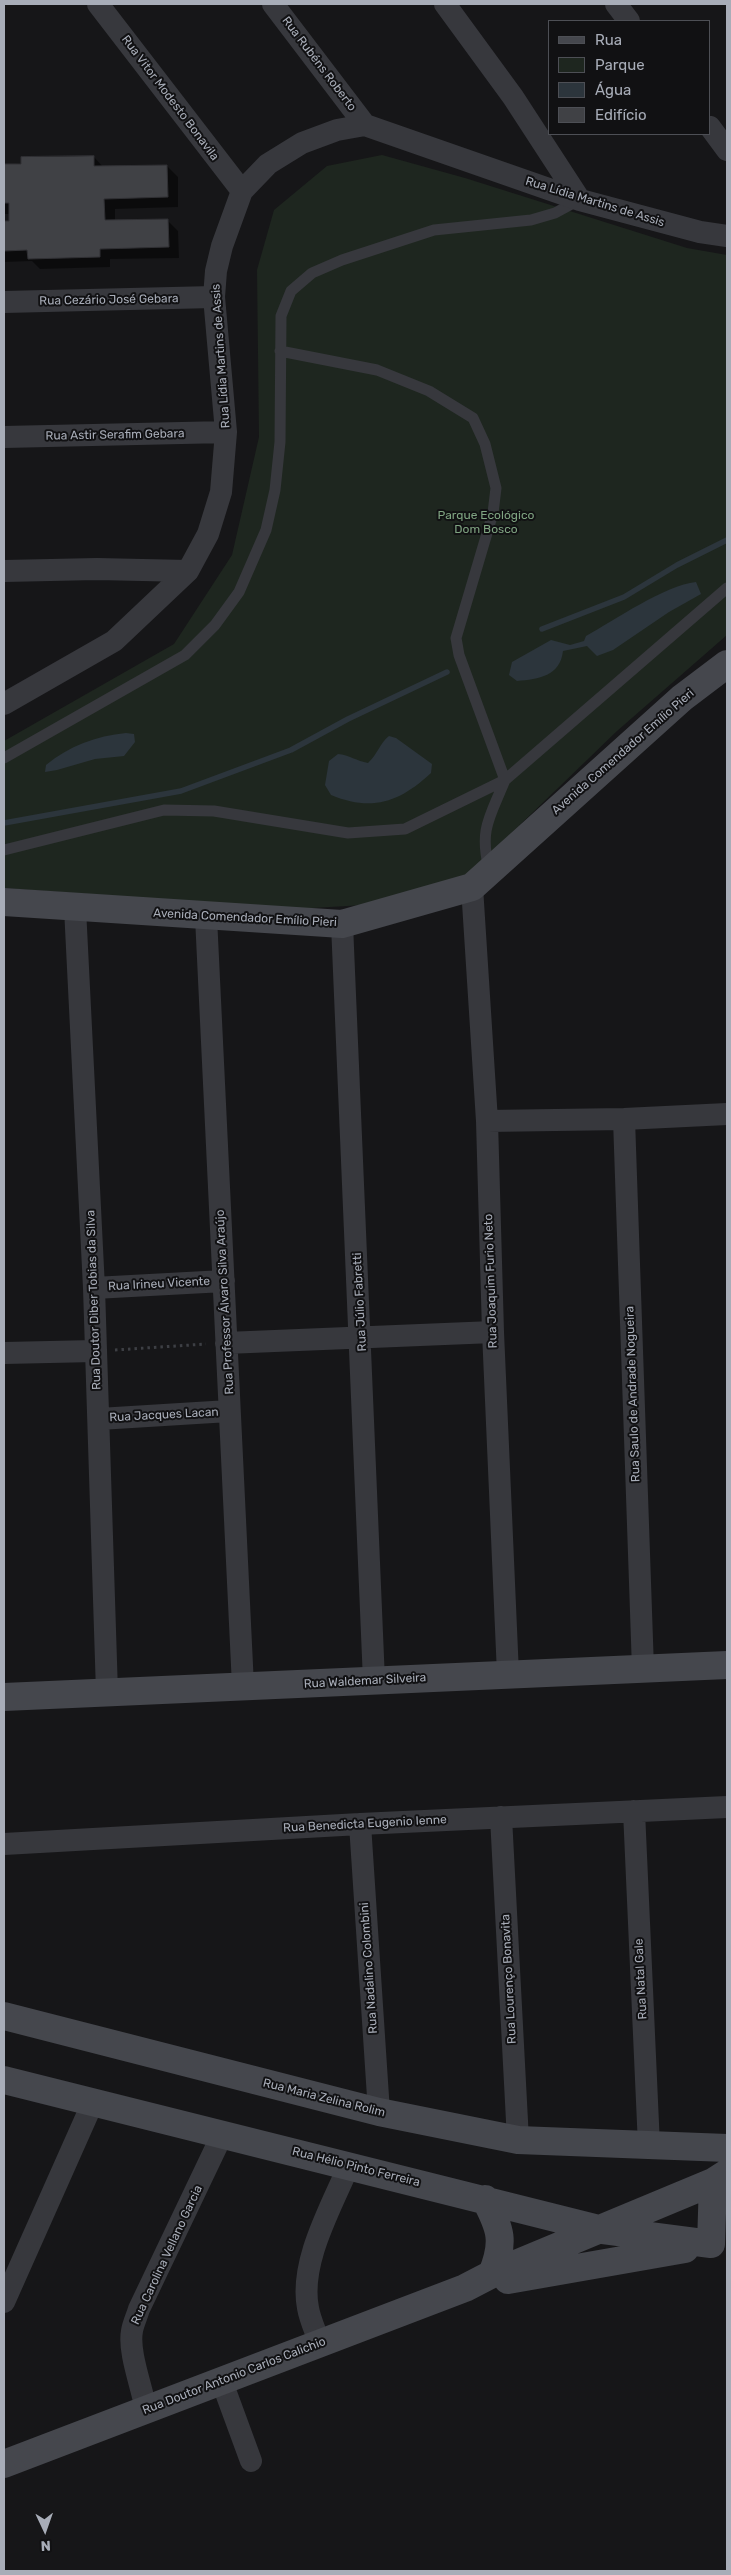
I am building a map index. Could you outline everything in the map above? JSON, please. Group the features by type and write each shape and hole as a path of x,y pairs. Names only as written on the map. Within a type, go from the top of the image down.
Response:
{"street":[{"name":"Rua Vitor Modesto Bonavila","path":"98,4 242,192"},
{"name":"Rua Rubéns Roberto","path":"273,4 365,125"},
{"path":"445,4 513,97 580,200"},
{"path":"616,4 628,20"},
{"name":"Rua Lídia Martins de Assis","path":"4,704 114,641 188,571 208,534 221,492 226,432 214,297 216,271 222,246 242,192 268,164 302,143 337,130 365,125 580,200 700,232 727,236"},
{"path":"711,128 727,150"},
{"name":"Rua Cezário José Gebara","path":"4,302 214,297"},
{"name":"Rua Astir Serafim Gebara","path":"4,438 226,432"},
{"path":"4,571 97,569 188,571"},
{"name":"Avenida Comendador Emílio Pieri","path":"4,902 206,917 342,924 481,879 682,698 727,664"},
{"name":"Rua Joaquim Furio Neto","path":"481,879 493,1332 508,1674"},
{"name":"Rua Doutor Diber Tobias da Silva","path":"75,908 94,1288 107,1692"},
{"name":"Rua Professor Álvaro Silva Araújo","path":"206,917 243,1686"},
{"name":"Rua Júlio Fabretti","path":"342,924 374,1681"},
{"path":"487,1121 624,1119 727,1114"},
{"name":"Rua Saulo de Andrade Nogueira","path":"624,1119 643,1669"},
{"name":"Rua Irineu Vicente","path":"94,1288 224,1281"},
{"path":"226,1343 361,1339 493,1332"},
{"path":"4,1352 96,1351"},
{"name":"Rua Jacques Lacan","path":"99,1418 230,1411"},
{"name":"Rua Waldemar Silveira","path":"4,1697 727,1665"},
{"name":"Rua Benedicta Eugenio Ienne","path":"4,1844 360,1824 727,1807"},
{"name":"Rua Natal Gale","path":"634,1812 649,2146"},
{"name":"Rua Lourenço Bonavita","path":"500,1818 518,2140"},
{"name":"Rua Nadalino Colombini","path":"360,1824 379,2112"},
{"name":"Rua Maria Zelina Rolim","path":"4,2016 379,2112 518,2140 727,2148"},
{"name":"Rua Hélio Pinto Ferreira","path":"4,2080 223,2133 603,2230 719,2245"},
{"path":"4,2302 93,2102"},
{"name":"Rua Carolina Vellano Garcia","path":"146,2410 132,2353 132,2332 140,2309 223,2133"},
{"name":"Rua Maria Zelina Rolim","path":"649,2146 720,2178"},
{"path":"320,2344 308,2308 308,2272 312,2254 349,2166"},
{"path":"719,2245 720,2178"},
{"name":"Rua Doutor Antonio Carlos Calichio","path":"4,2464 464,2288 492,2274 603,2230 720,2178"},
{"path":"485,2199 500,2233 498,2258 492,2274"},
{"name":"Rua Doutor Antonio Carlos Calichio","path":"464,2288 719,2245"},
{"path":"222,2382 251,2461"}],"lane":[{"path":"4,758 185,655 215,625 239,592 266,530 274,490 280,442 281,316 291,291 312,273 342,260 434,230 531,220 555,213 580,200"},
{"path":"280,351 376,370 429,391 473,418 485,444 496,488 493,513 456,638 459,655 505,780 485,830 485,851 481,879"},
{"path":"4,850 164,810 214,811 348,833 405,829 505,780 727,588"}],"path":[{"path":"96,1351 226,1343"}],"green space":[{"name":"Parque Ecológico Dom Bosco","path":"382,155 465,178 687,248 727,255 727,635 617,731 469,874 382,904 295,909 4,888 4,741 174,644 232,555 259,437 257,270 274,210 327,166"}],"water":[{"path":"696,582 701,594 669,612 613,650 597,656 587,646 563,651 558,666 547,675 517,681 509,675 512,662 551,640 570,645 584,641 586,636 655,596 670,589"},
{"path":"126,733 134,734 135,742 124,756 95,759 45,772 46,765 74,747 94,739"},
{"path":"389,736 396,738 432,764 431,773 408,791 385,801 360,803 331,795 325,785 329,761 338,754 368,763"}],"building":[{"path":"94,156 94,166 167,165 168,197 104,199 105,220 168,219 169,247 100,249 100,257 28,259 27,250 4,251 4,221 9,221 9,203 4,203 4,164 21,164 21,157"}],"waterway":[{"path":"542,629 624,597 677,565 727,540"},
{"path":"4,823 181,791 291,750 348,719 447,672"}]}
